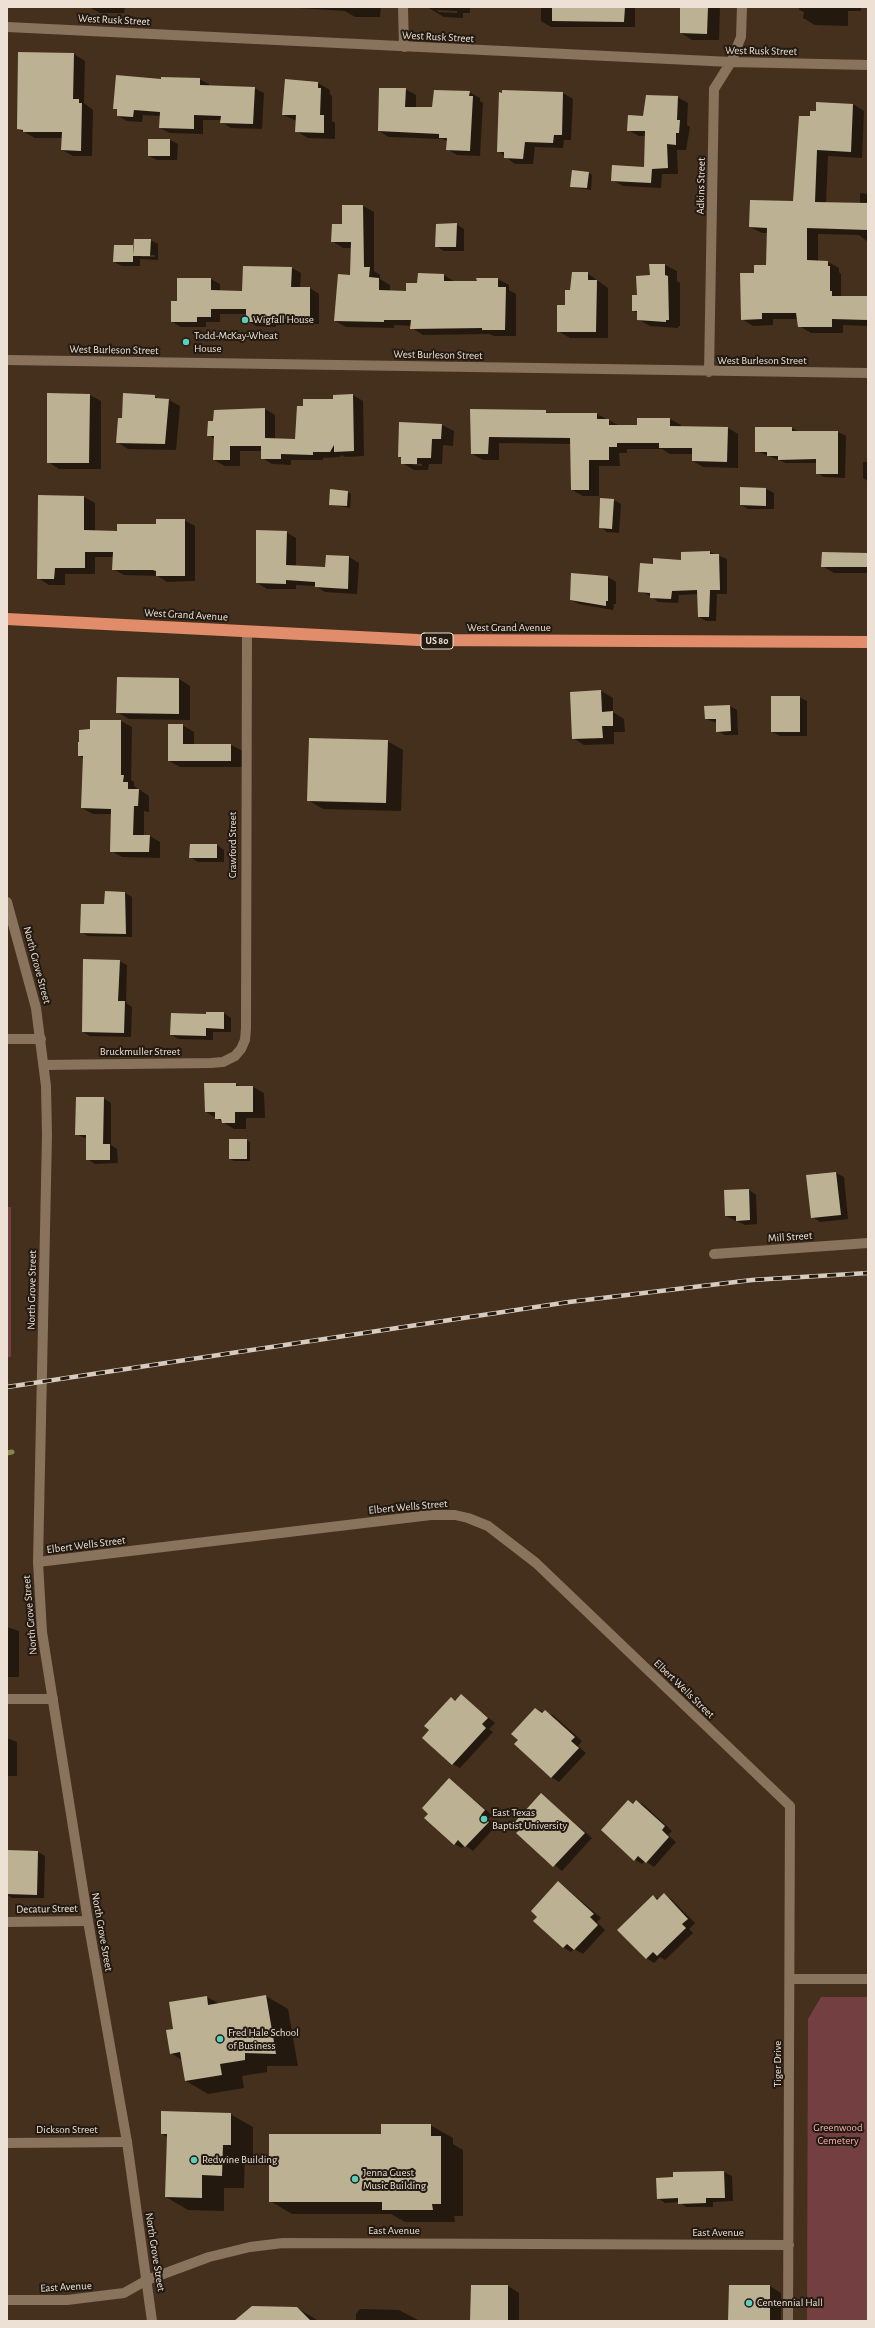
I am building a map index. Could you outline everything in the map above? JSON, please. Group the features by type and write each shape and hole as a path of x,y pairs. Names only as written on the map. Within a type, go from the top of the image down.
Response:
{"highway":[{"name":"West Grand Avenue","path":"7,619 442,641 868,642"}],"street":[{"path":"403,7 404,47"},
{"name":"Adkins Street","path":"710,372 714,88 731,62 741,37 742,7"},
{"name":"West Rusk Street","path":"7,27 731,62 868,65"},
{"name":"West Burleson Street","path":"7,360 868,374"},
{"name":"Crawford Street","path":"235,1056 245,1040 246,1028 247,631"},
{"name":"North Grove Street","path":"7,902 30,982 41,1039 44,1065 47,1135 38,1562 42,1632 88,1921 127,2142 152,2321"},
{"path":"7,1038 41,1039"},
{"name":"Bruckmuller Street","path":"44,1065 211,1063 223,1062 235,1056"},
{"name":"Mill Street","path":"714,1254 868,1243"},
{"name":"Elbert Wells Street","path":"38,1562 431,1515 455,1515 468,1518 499,1533 536,1563 790,1806"},
{"path":"7,1699 53,1700"},
{"name":"Tiger Drive","path":"788,2321 791,1979 790,1806"},
{"name":"Decatur Street","path":"7,1922 88,1921"},
{"path":"791,1979 868,1979"},
{"name":"Dickson Street","path":"7,2143 127,2142"},
{"name":"East Avenue","path":"7,2300 91,2298 124,2293 147,2280 209,2257 250,2247 283,2243 789,2245"}],"green space":[{"path":"7,1207 11,1207 11,1357 7,1357"},
{"name":"Greenwood Cemetery","path":"821,1997 868,1997 868,2321 807,2321 808,2019"}],"building":[{"path":"552,7 625,7 624,22 552,21"},
{"path":"680,7 708,7 707,34 680,33"},
{"path":"18,52 74,53 73,99 79,99 79,103 82,103 81,151 61,150 62,132 23,132 23,130 17,129"},
{"path":"116,75 161,79 161,77 200,78 200,85 255,87 253,124 220,123 221,116 194,115 194,129 159,128 160,112 134,110 133,117 117,116 117,109 113,109"},
{"path":"285,79 318,82 318,88 321,88 320,115 324,115 324,133 295,132 296,115 282,115"},
{"path":"379,88 406,88 405,107 432,107 434,90 470,91 469,96 473,96 470,151 446,150 447,138 439,138 439,134 378,131"},
{"path":"502,90 563,92 562,135 554,135 553,143 525,142 523,159 504,158 504,152 497,152 499,92 502,93"},
{"path":"646,95 678,96 677,120 680,120 679,133 676,133 676,145 667,144 668,168 652,169 651,183 611,181 612,165 644,167 645,131 627,131 628,115 643,116"},
{"path":"816,102 853,104 851,152 817,150 815,202 868,203 868,230 807,228 807,260 828,261 828,266 830,266 830,291 832,291 832,296 868,296 868,320 832,319 832,327 798,327 796,313 762,313 762,319 741,320 740,273 754,273 754,265 766,265 767,228 749,227 750,200 793,201 799,116 810,116 810,111 816,111"},
{"path":"148,139 170,139 170,156 148,156"},
{"path":"572,170 589,172 587,188 570,187"},
{"path":"342,205 363,205 364,267 370,267 369,277 379,278 379,290 406,291 406,283 417,283 418,273 444,274 444,281 477,281 476,278 498,278 498,287 506,287 505,330 482,330 482,328 410,329 411,320 384,320 384,322 334,321 338,274 350,275 351,242 331,242 332,224 342,224"},
{"path":"457,223 456,247 435,247 436,224"},
{"path":"134,239 151,239 150,256 133,256"},
{"path":"114,245 133,245 133,262 113,262"},
{"path":"649,264 665,264 665,275 668,276 669,320 666,320 666,322 637,320 637,311 632,311 632,295 637,295 636,276 650,275"},
{"path":"243,266 292,267 291,287 310,287 310,319 267,318 267,322 246,322 246,309 211,309 211,317 197,317 197,322 171,322 171,301 177,301 177,278 211,278 211,290 242,291"},
{"path":"572,272 588,272 588,280 597,280 596,332 557,332 557,305 565,305 565,290 570,290"},
{"path":"47,393 90,394 89,463 47,463"},
{"path":"123,393 155,395 155,398 169,399 165,444 116,443 118,418 122,418"},
{"path":"353,394 354,451 334,452 334,445 330,452 313,452 313,455 281,454 281,459 261,459 261,446 230,446 230,460 213,460 214,436 207,436 208,421 213,421 214,410 265,408 265,438 295,439 297,406 303,406 303,399 333,399 333,395"},
{"path":"470,409 546,410 546,413 597,413 597,419 609,419 609,425 637,425 637,418 670,418 670,426 728,427 727,462 692,461 692,448 659,448 659,443 617,443 617,447 609,447 609,460 589,460 589,490 571,490 570,438 489,437 488,454 471,454"},
{"path":"399,422 442,424 441,439 432,439 431,458 417,458 417,464 401,464 401,457 398,457"},
{"path":"755,427 792,427 792,431 838,431 838,474 816,474 816,459 778,460 778,456 767,456 767,452 755,452"},
{"path":"740,487 766,488 766,506 740,505"},
{"path":"330,489 348,491 347,506 329,505"},
{"path":"38,495 84,496 84,530 117,531 117,524 156,524 156,519 185,519 185,576 156,576 156,571 153,570 112,570 113,552 85,552 85,568 55,568 54,579 37,579"},
{"path":"600,498 614,499 612,529 599,528"},
{"path":"256,530 287,531 286,565 325,567 326,555 349,556 348,589 315,587 315,582 286,580 286,584 256,583"},
{"path":"710,551 710,554 719,554 720,590 710,590 709,617 698,617 697,590 672,591 671,599 650,598 650,593 638,592 640,563 653,564 653,558 681,560 681,552"},
{"path":"822,552 868,553 868,567 821,567"},
{"path":"571,573 608,576 608,601 606,601 606,606 570,600"},
{"path":"117,677 179,678 179,714 116,713"},
{"path":"601,690 602,712 613,711 613,726 602,726 603,738 572,739 570,692"},
{"path":"771,696 800,696 800,732 771,732"},
{"path":"730,705 731,731 716,732 716,719 705,719 704,706"},
{"path":"90,720 121,720 121,775 124,775 123,782 128,782 128,789 139,789 138,806 134,806 133,835 150,835 149,852 110,852 111,809 81,808 83,756 78,756 79,730 90,729"},
{"path":"168,724 183,724 183,744 231,744 231,761 168,761"},
{"path":"309,738 388,740 386,803 307,801"},
{"path":"190,844 217,844 217,858 189,858"},
{"path":"105,891 125,892 126,934 80,933 81,904 104,904"},
{"path":"83,959 120,960 118,1001 125,1001 124,1033 82,1032"},
{"path":"206,1012 224,1012 224,1029 206,1028 206,1036 170,1035 171,1013 206,1014"},
{"path":"204,1083 236,1083 236,1086 253,1086 253,1112 235,1112 235,1123 222,1123 221,1119 215,1119 215,1112 205,1112"},
{"path":"76,1097 104,1097 103,1144 110,1144 110,1160 86,1160 86,1135 75,1135"},
{"path":"229,1139 247,1139 247,1159 229,1159"},
{"path":"836,1172 841,1215 811,1218 806,1175"},
{"path":"749,1189 750,1220 736,1221 736,1216 725,1216 724,1190"},
{"path":"461,1694 488,1718 482,1724 486,1728 452,1765 422,1738 429,1730 424,1726 451,1697 455,1701"},
{"path":"535,1708 542,1713 545,1710 575,1737 571,1741 579,1748 551,1778 514,1744 518,1740 511,1734"},
{"path":"449,1778 485,1810 481,1815 489,1822 465,1847 458,1840 454,1845 424,1818 428,1814 422,1808"},
{"path":"541,1793 585,1833 553,1867 516,1833 521,1829 514,1823"},
{"path":"628,1800 633,1804 636,1800 665,1826 662,1830 669,1837 646,1863 638,1856 634,1861 601,1830"},
{"path":"7,1850 38,1851 37,1895 7,1894"},
{"path":"558,1881 594,1914 590,1917 598,1925 574,1950 567,1944 563,1948 533,1921 537,1917 531,1911"},
{"path":"664,1893 688,1919 682,1924 686,1928 657,1956 653,1952 646,1959 617,1930 653,1895 657,1900"},
{"name":"Fred Hale School of Business","path":"266,1995 276,2054 245,2053 245,2060 220,2064 222,2075 185,2081 180,2052 170,2054 166,2030 173,2029 169,2002 207,1996 208,2005"},
{"name":"Redwine Building","path":"161,2111 231,2113 231,2145 223,2145 222,2176 202,2175 202,2198 165,2197 167,2134 161,2134"},
{"name":"Jenna Guest Music Building","path":"381,2124 431,2124 431,2136 441,2136 441,2204 432,2204 433,2210 382,2210 382,2202 269,2202 269,2134 381,2134"},
{"path":"724,2171 725,2198 706,2198 706,2203 678,2204 678,2198 657,2199 656,2178 673,2177 673,2172"},
{"path":"471,2285 508,2285 508,2321 470,2321"},
{"name":"Centennial Hall","path":"729,2285 770,2285 770,2321 728,2321"},
{"path":"252,2306 297,2307 311,2321 234,2321"}],"waterway":[{"path":"7,1453 12,1452"}],"railway":[{"path":"7,1387 569,1302 752,1280 868,1273"}],"place":[{"name":"Wigfall House","path":"245,320"},
{"name":"Todd-McKay-Wheat House","path":"186,342"},
{"name":"East Texas Baptist University","path":"484,1819"},
{"name":"Fred Hale School of Business","path":"220,2039"},
{"name":"Redwine Building","path":"194,2160"},
{"name":"Jenna Guest Music Building","path":"355,2179"},
{"name":"Centennial Hall","path":"749,2303"}]}
